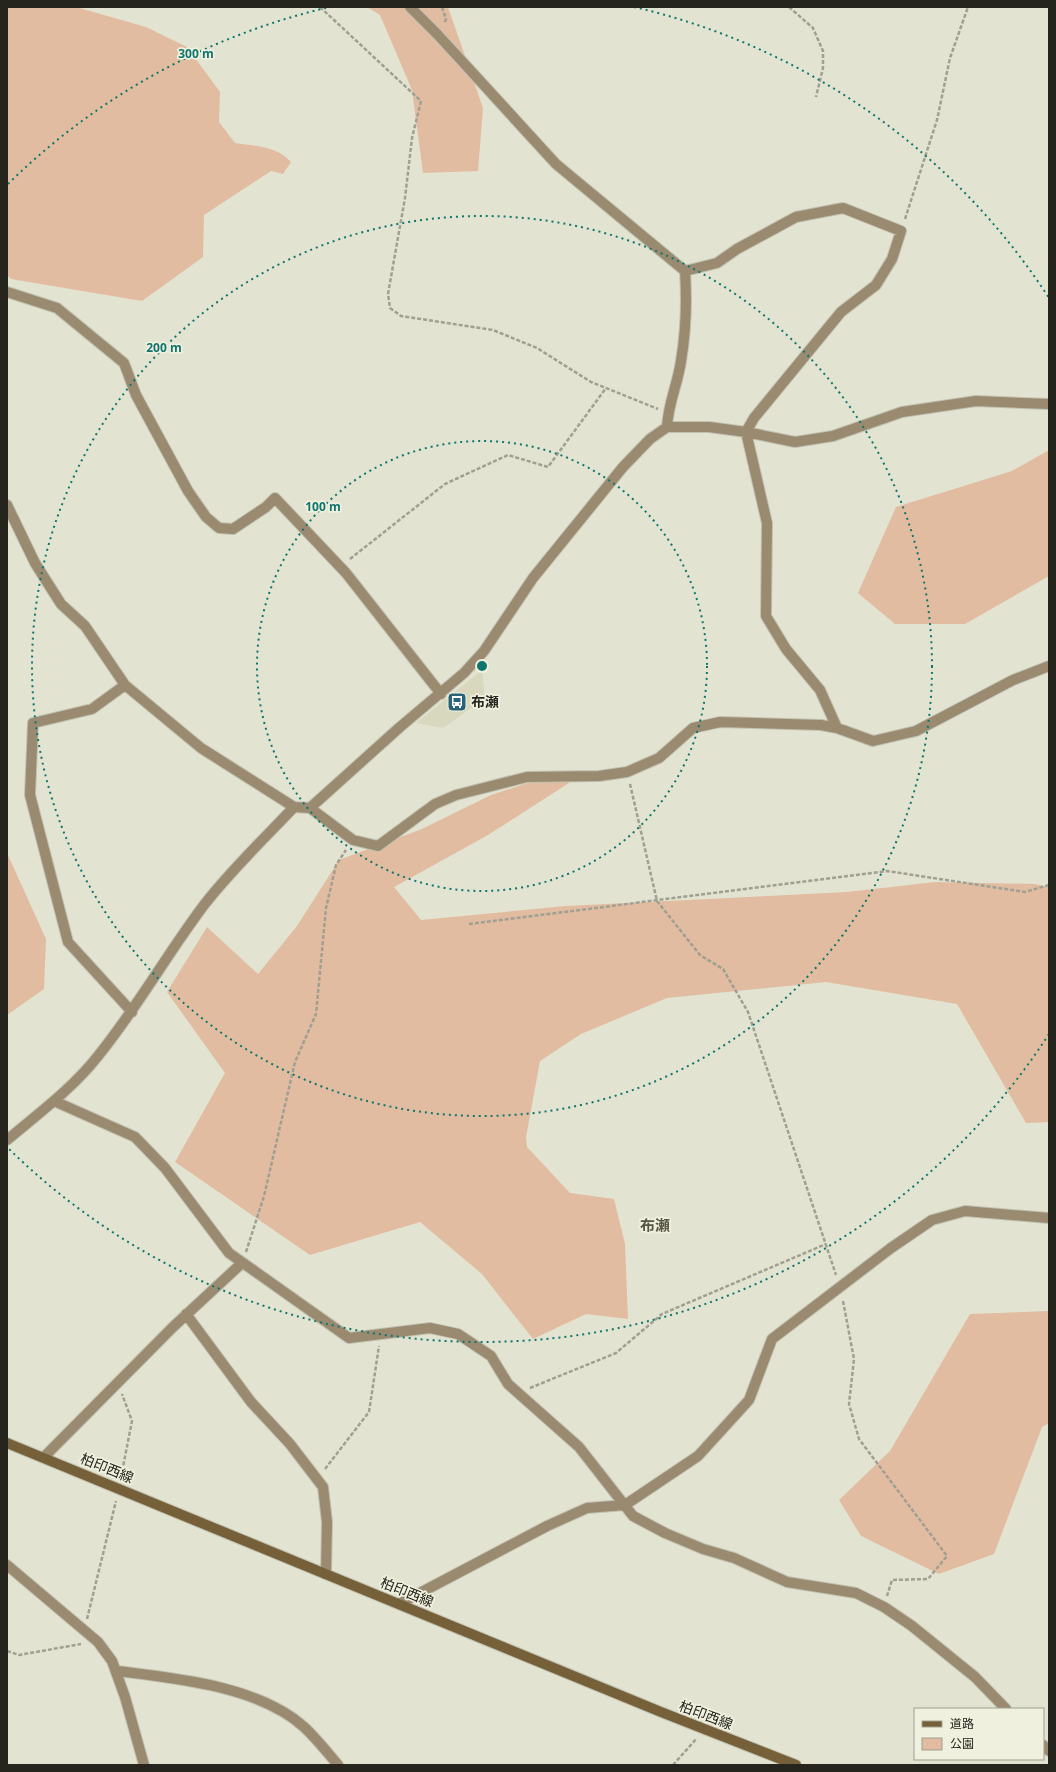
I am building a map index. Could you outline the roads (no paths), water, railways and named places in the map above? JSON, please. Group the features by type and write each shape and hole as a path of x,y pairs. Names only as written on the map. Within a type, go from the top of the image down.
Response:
{"main road":[{"name":"柏印西線","path":"7,1443 704,1729 796,1765"}],"street":[{"path":"410,7 438,35 556,164 685,271 687,306 681,361 668,413 667,427"},
{"path":"685,271 718,263 737,250 796,217 843,208 902,231 892,258 876,285 841,312 754,418 746,432 767,523 766,616 786,649 820,690 837,728"},
{"path":"7,292 57,308 124,363 136,395 188,491 206,517 219,528 233,528 266,507 275,498 340,567 441,694"},
{"path":"310,808 400,727 441,694 464,673 484,651 533,578 623,467 650,439 667,427 709,427 746,432 795,442 833,436 902,412 976,401 1049,404"},
{"path":"7,505 35,563 61,604 85,626 125,685 201,748 294,807 310,808 353,840 378,846 435,804 456,795 527,777 599,776 627,772 659,758 693,728 720,722 821,725 837,728 873,741 916,731 1013,680 1049,666"},
{"path":"125,685 92,708 33,723 30,795 68,942 132,1012"},
{"path":"7,1140 54,1101 97,1058 132,1012 177,942 205,905 233,871 294,807"},
{"path":"54,1101 134,1137 165,1168 229,1253 349,1338 430,1328 458,1334 491,1356 508,1384 578,1447 633,1516 665,1533 703,1549 734,1558 787,1582 856,1593 884,1607 912,1626 975,1677 1005,1708"},
{"path":"399,1604 547,1526 587,1508 625,1505 698,1456 749,1400 772,1339 891,1248 932,1220 965,1211 1049,1218"},
{"path":"44,1457 186,1314 242,1263"},
{"path":"186,1314 250,1402 290,1444 323,1487 327,1522 326,1574"},
{"path":"7,1565 98,1642 112,1661 117,1671 144,1765"},
{"path":"117,1671 217,1686 261,1702 287,1715 304,1727 338,1765"}],"place":[{"name":"布瀬","path":"457,702"}],"district":[{"name":"布瀬","path":"655,1226"}]}
